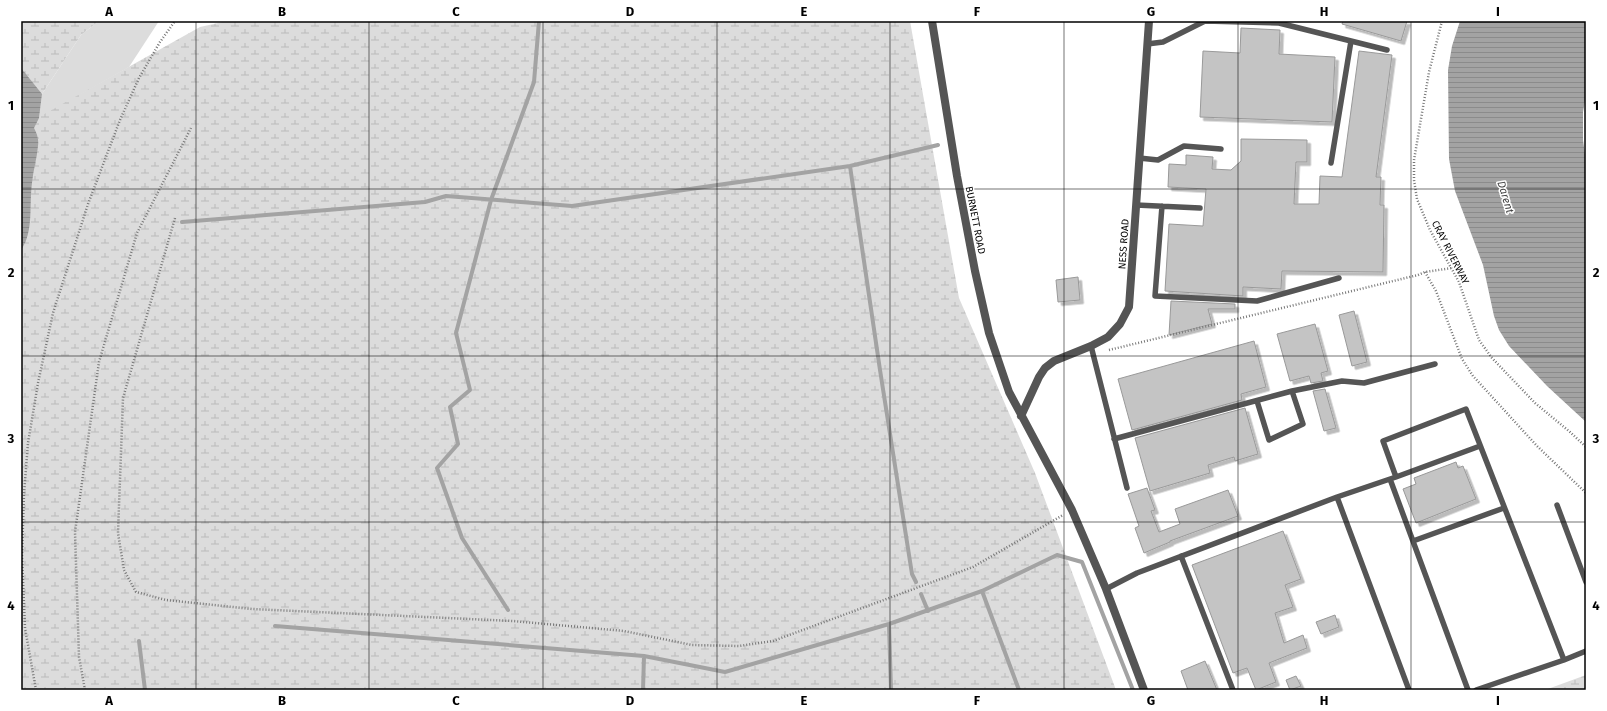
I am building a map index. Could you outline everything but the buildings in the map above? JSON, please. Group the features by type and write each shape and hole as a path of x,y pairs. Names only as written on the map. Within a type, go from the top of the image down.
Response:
{"street":[{"name":"BURNETT ROAD","path":"932,21 957,176 988,329 1009,392 1072,510 1106,588 1144,690"},
{"name":"NESS ROAD","path":"1021,416 1039,377 1045,368 1054,361 1091,346 1108,337 1120,324 1129,308 1149,21"}],"lane":[{"path":"1147,44 1163,42 1204,21 1279,23 1387,50"},
{"path":"1331,163 1351,40"},
{"path":"1139,158 1158,160 1184,146 1221,149"},
{"path":"1136,204 1200,208"},
{"path":"1162,206 1155,296 1257,301 1339,278"},
{"path":"1091,346 1127,488"},
{"path":"1114,439 1292,391 1342,382 1364,383 1435,364"},
{"path":"1258,401 1269,440 1303,424 1292,391"},
{"path":"1468,690 1413,541 1383,441 1466,409 1564,660"},
{"path":"1106,588 1137,573 1181,556 1337,497 1480,446"},
{"path":"1337,497 1409,690"},
{"path":"1557,505 1586,582"},
{"path":"1413,541 1504,508"},
{"path":"1181,556 1233,690"},
{"path":"1476,690 1586,651"}],"path":[{"path":"36,690 25,628 22,556 24,494 28,443 38,383 53,313 88,204 120,120 140,78 160,42 175,21"},
{"name":"CRAY RIVERWAY","path":"1442,21 1428,72 1414,160 1414,180 1417,199 1430,230 1459,282 1479,340 1492,358 1535,404 1586,447"},
{"path":"85,690 80,657 75,532 99,362 137,233 191,128"},
{"path":"175,218 123,398 118,533 124,570 136,592 166,600 252,609 513,621 624,631 692,645 739,646 773,641 973,567 1072,510"},
{"path":"1138,344 1411,277 1425,272 1452,268"},
{"path":"1425,272 1436,291 1462,359 1473,376 1537,446 1586,494"}],"green space":[{"path":"21,21 99,21 81,35 42,94 39,117 200,27 227,21 910,21 959,298 1035,473 1116,690 21,690"},
{"path":"99,21 159,21 129,67 39,118 42,94 81,35"},
{"path":"1586,675 1586,690 1545,690"}],"water":[{"name":"Darent","path":"1460,21 1586,21 1586,95 1583,112 1583,140 1586,162 1586,422 1547,386 1509,346 1499,330 1494,316 1483,265 1455,191 1449,159 1448,70 1452,46"},
{"path":"21,68 42,94 39,118 34,128 38,137 38,143 31,191 28,235 21,250"}],"waterway":[{"path":"508,610 462,538 437,468 458,444 450,407 470,390 456,333 491,200 534,82 539,21"},
{"path":"182,222 425,202 446,196 572,206 850,166 938,145"},
{"path":"850,166 912,574 916,582"},
{"path":"275,626 644,656 725,672 889,624 982,591 1057,555 1082,562 1133,690"},
{"path":"982,591 1019,690"},
{"path":"921,594 928,611"},
{"path":"889,624 891,690"},
{"path":"139,641 145,690"},
{"path":"643,690 644,656"}]}
